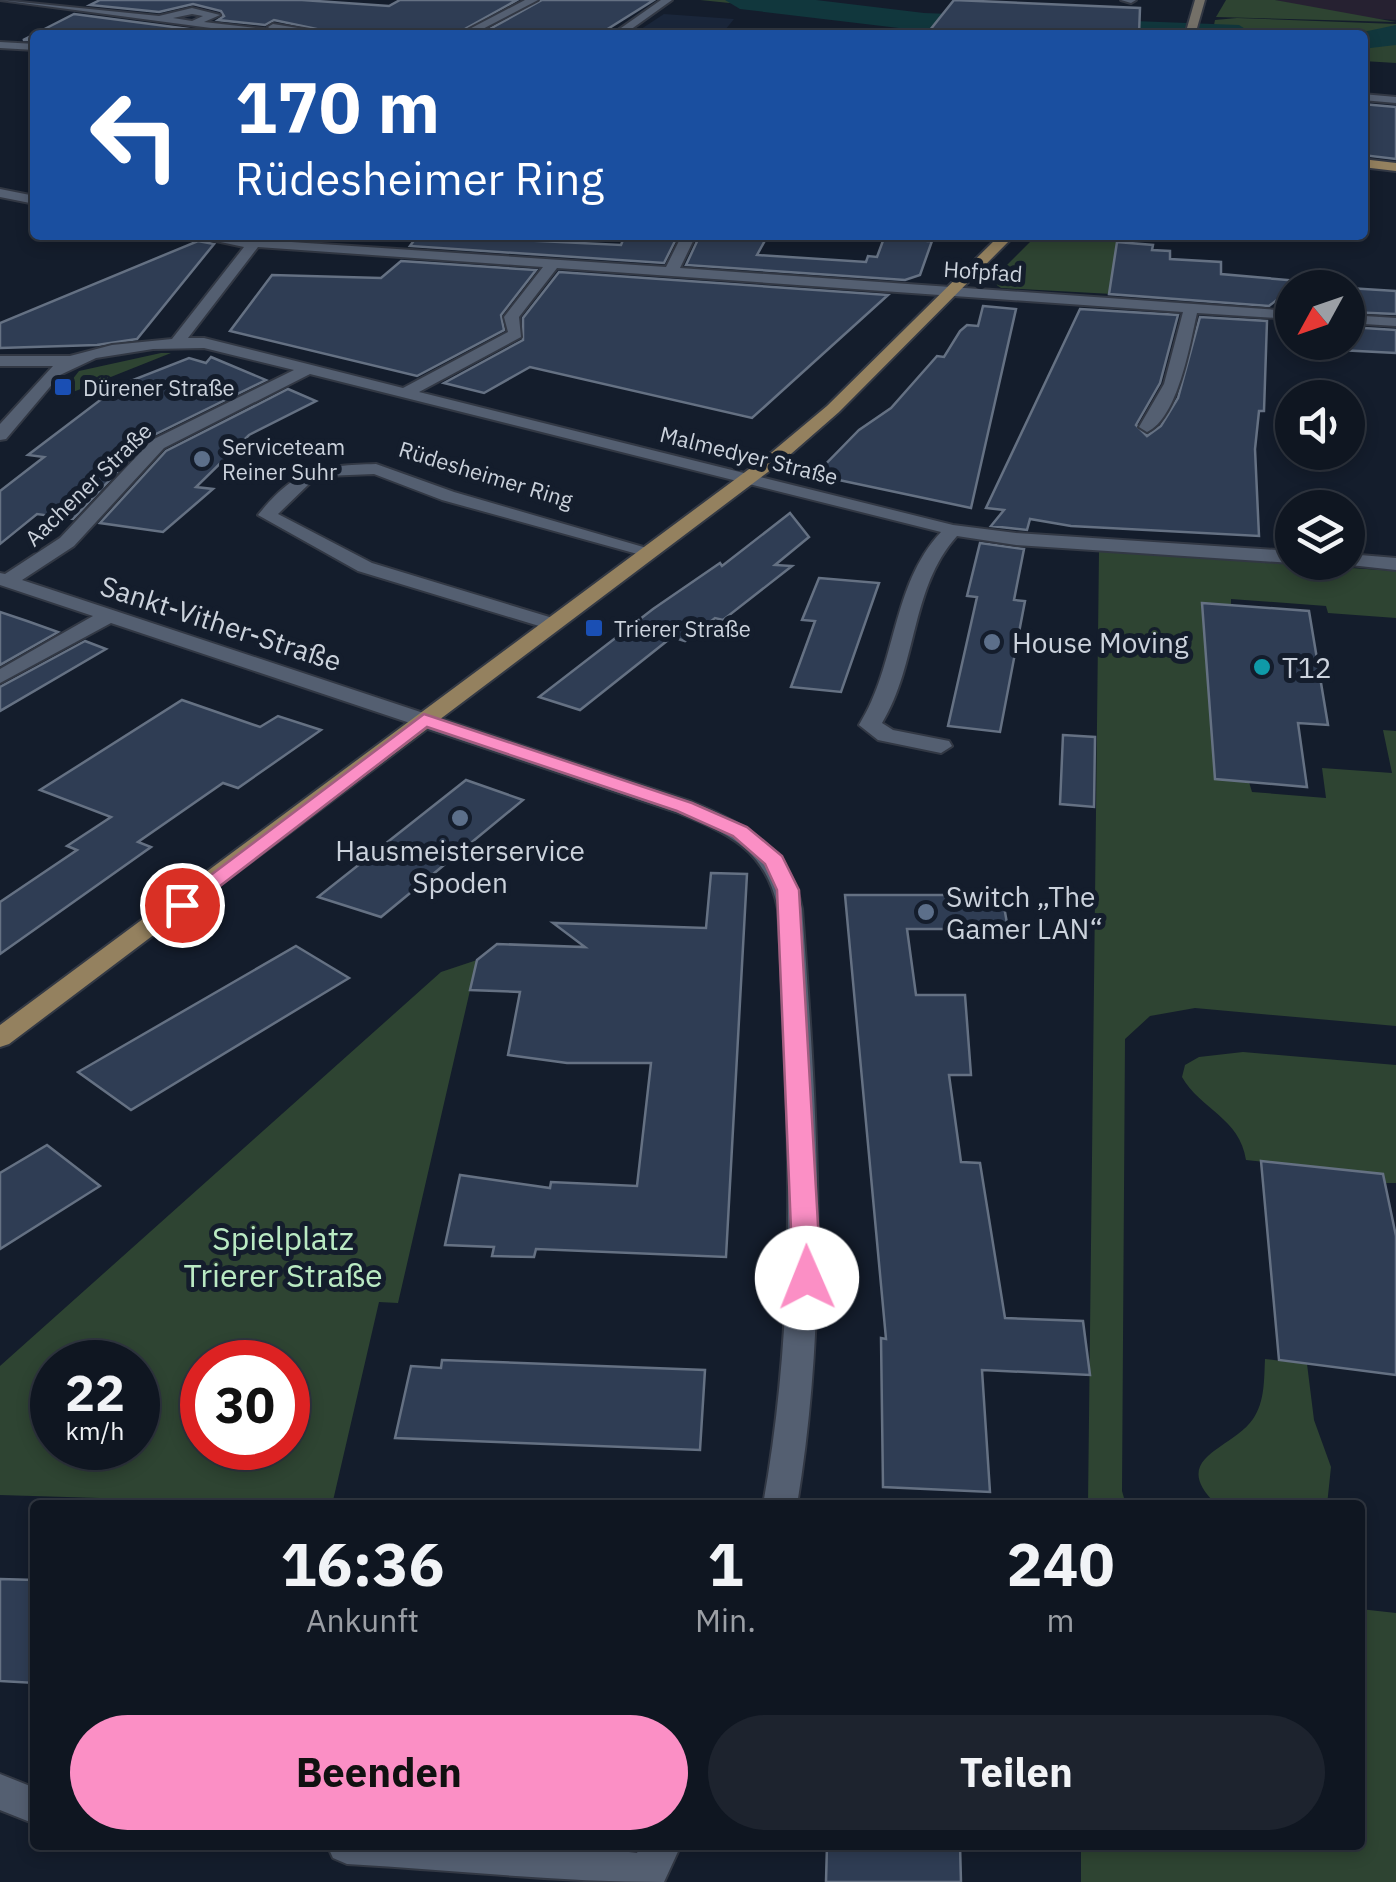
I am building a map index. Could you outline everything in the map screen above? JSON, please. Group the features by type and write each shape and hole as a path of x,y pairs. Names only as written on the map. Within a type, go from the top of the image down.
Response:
{"main road":[{"path":"1191,30 1200,0"},
{"path":"1368,164 1396,167"},
{"path":"0,1038 549,623 750,478 833,409 1003,240"}],"street":[{"path":"2,0 256,30"},
{"path":"43,0 180,12 215,9 266,30"},
{"path":"473,30 533,0"},
{"path":"623,30 667,0"},
{"path":"196,22 215,9"},
{"path":"163,19 180,12"},
{"path":"0,44 30,47"},
{"path":"1368,98 1396,100"},
{"path":"0,193 30,199"},
{"name":"Hofpfad","path":"232,240 1275,314"},
{"path":"367,251 376,240"},
{"path":"670,272 686,240"},
{"path":"0,361 70,361 177,342 254,243"},
{"path":"405,393 516,334 511,318 554,264"},
{"path":"1147,427 1172,384 1190,308"},
{"path":"1365,320 1396,322"},
{"name":"Malmedyer Straße","path":"177,342 204,343 953,530 1000,537 1275,556"},
{"path":"0,435 56,371 70,361"},
{"name":"Aachener Straße","path":"4,580 67,542 158,444 308,369"},
{"name":"Rüdesheimer Ring","path":"549,623 364,566 266,515 304,480 322,471 376,469 448,496 648,551"},
{"path":"940,746 886,735 870,725 890,696 928,555 953,530"},
{"path":"1365,561 1396,564"},
{"name":"Sankt-Vither-Straße","path":"4,580 424,720"},
{"path":"0,678 110,616"},
{"path":"424,720 708,816 755,843 783,874 790,909 808,1261 801,1398 781,1500"},
{"path":"0,1792 30,1804"},
{"path":"435,1850 651,1867"}],"shaded area":[{"path":"1275,0 1396,0 1396,20 1347,17"},
{"path":"664,14 734,19 725,30 640,30"}],"green space":[{"path":"700,0 798,0 941,19 1171,30 998,30"},
{"path":"1226,0 1275,0 1396,22 1216,17"},
{"path":"1215,20 1396,24 1396,63 1368,61 1368,30 1213,30"},
{"path":"1032,240 1117,240 1112,294 1001,288 991,281"},
{"path":"171,353 58,398 79,371"},
{"path":"1099,551 1275,563 1275,580 1365,580 1365,569 1396,571 1396,618 1328,613 1326,606 1231,599 1231,605 1202,603 1216,779 1249,782 1252,792 1326,798 1322,768 1392,773 1383,730 1396,731 1396,1026 1195,1008 1150,1016 1125,1039 1125,1500 1088,1500"},
{"name":"Spielplatz Trierer Straße","path":"477,960 398,1303 379,1302 333,1500 0,1495 0,1366 441,972"},
{"path":"1243,1052 1396,1065 1396,1183 1384,1183 1382,1174 1246,1160 1236,1134 1182,1077 1185,1065 1199,1057"},
{"path":"1265,1359 1307,1364 1314,1420 1331,1467 1328,1500 1213,1500 1203,1489 1201,1465 1253,1419 1263,1390"},
{"path":"1365,1610 1396,1613 1396,1882 1081,1882 1081,1850 1365,1850"}],"building":[{"path":"100,0 302,0 389,6 400,0 517,0 463,30 321,30 274,20 265,25 218,20 224,16 221,11 193,4 159,12 90,5"},
{"path":"542,0 654,0 606,30 488,30"},
{"path":"954,0 1140,8 1139,30 930,30"},
{"path":"74,14 197,30 43,30"},
{"path":"1368,105 1396,107 1396,159 1368,156"},
{"path":"414,240 621,245 623,240 676,240 664,263 410,246"},
{"path":"698,240 765,240 757,255 866,262 868,256 877,257 883,240 932,241 920,275 905,280 686,265"},
{"path":"198,241 214,244 137,339 97,345 0,348 0,323"},
{"path":"1117,242 1153,245 1152,250 1170,251 1170,259 1221,262 1221,274 1275,279 1275,301 1269,306 1109,294"},
{"path":"401,261 536,270 501,315 504,330 417,376 230,331 272,275 381,278"},
{"path":"559,272 888,295 752,418 530,367 484,393 444,383 523,340 523,318"},
{"path":"1365,289 1396,291 1396,314 1365,313"},
{"path":"983,306 1016,309 971,508 815,475 859,430 891,408 937,356 944,357 960,331 967,325 978,326"},
{"path":"1080,309 1178,315 1160,383 1136,425 1147,436 1161,426 1178,398 1200,317 1267,321 1264,411 1259,411 1255,449 1259,536 1071,526 1030,519 1027,530 991,526 1004,510 986,508"},
{"path":"1365,328 1396,330 1396,353 1365,351"},
{"path":"211,357 266,380 150,437 73,519 37,514 0,544 0,491 44,457 28,455 120,385 189,358 206,363"},
{"path":"288,389 316,401 249,435 196,487 213,489 163,532 100,523 166,451"},
{"path":"790,513 809,537 775,565 792,566 723,620 715,618 685,641 672,637 580,710 539,697 653,609 720,563 722,566"},
{"path":"980,543 1024,549 1014,600 1025,601 1000,732 948,726 977,597 967,596"},
{"path":"819,578 879,583 841,692 791,687 815,621 802,620"},
{"name":"T12","path":"1202,603 1309,611 1328,725 1298,723 1307,787 1215,779"},
{"path":"0,612 27,621 58,632 0,665"},
{"path":"85,641 106,649 0,711 0,687"},
{"path":"182,700 260,727 278,716 321,730 238,788 223,783 138,842 151,847 0,954 0,902 77,850 67,846 111,817 40,790"},
{"path":"1063,735 1095,737 1094,807 1060,804"},
{"path":"466,780 523,800 381,917 318,897"},
{"path":"711,873 747,874 726,1257 536,1249 534,1257 492,1256 494,1247 445,1245 460,1175 550,1188 551,1182 637,1186 651,1063 567,1063 508,1055 520,992 470,990 477,960 497,944 585,947 553,923 706,928"},
{"path":"845,895 1002,895 1008,929 907,929 916,995 965,995 971,1075 949,1075 961,1162 980,1163 1005,1318 1083,1321 1090,1375 982,1370 990,1492 883,1487 881,1338 886,1339"},
{"path":"296,946 349,978 131,1110 78,1072"},
{"path":"47,1145 100,1186 0,1249 0,1173"},
{"path":"1261,1161 1383,1174 1396,1236 1396,1375 1279,1360"},
{"path":"442,1360 705,1370 700,1450 395,1438 411,1366 441,1368"},
{"path":"0,1579 30,1580 30,1683 0,1681"},
{"path":"827,1850 960,1850 961,1882 826,1882"}],"waterway":[{"path":"740,0 924,22 1118,30"},
{"path":"1368,38 1396,35"}],"place":[{"name":"Dürener Straße","path":"63,387"},
{"name":"Serviceteam Reiner Suhr","path":"202,459"},
{"name":"Trierer Straße","path":"594,628"},
{"name":"House Moving","path":"992,642"},
{"name":"T12","path":"1262,667"},
{"name":"Hausmeisterservice Spoden","path":"460,818"},
{"name":"Switch „The Gamer LAN“","path":"926,912"}],"route":[{"path":"182,905 424,720 684,807 740,832 774,860 788,890 807,1278"}]}
